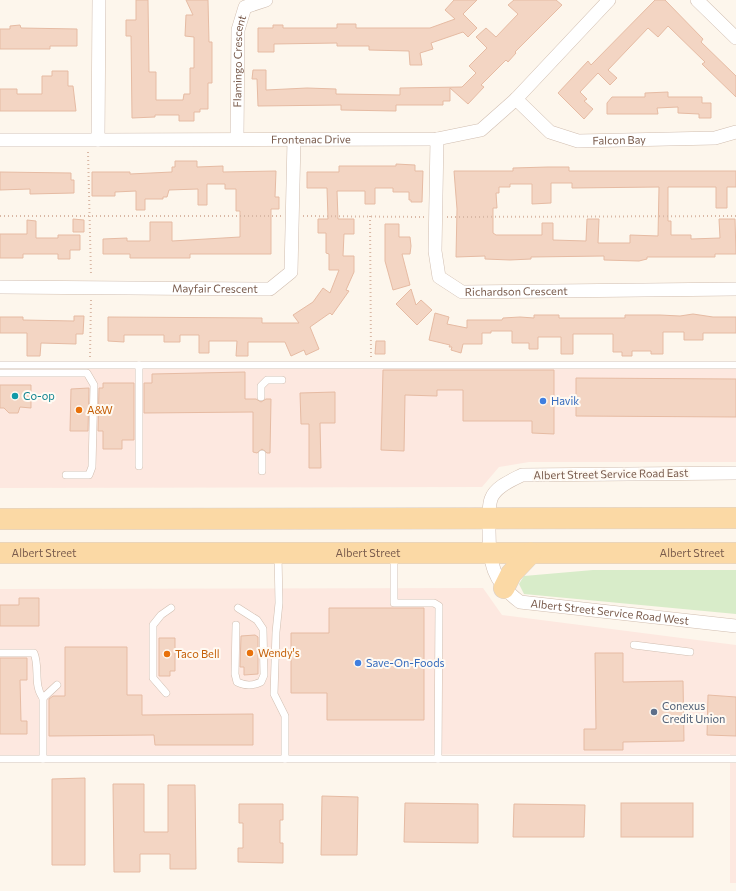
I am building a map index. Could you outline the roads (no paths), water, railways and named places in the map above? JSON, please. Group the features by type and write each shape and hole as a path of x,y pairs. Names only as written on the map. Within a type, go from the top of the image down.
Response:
{"main road":[{"path":"0,519 736,518"},
{"name":"Albert Street","path":"0,553 736,553"},
{"path":"504,588 511,574 532,553"}],"street":[{"path":"93,140 99,0"},
{"name":"Flamingo Crescent","path":"237,138 238,30 245,7 266,0"},
{"name":"Frontenac Drive","path":"0,140 237,138 294,140 437,139 481,130 516,99 609,0"},
{"path":"697,0 736,38"},
{"name":"Falcon Bay","path":"516,99 550,132 578,141 715,138 736,132"},
{"name":"Richardson Crescent","path":"437,139 435,251 439,277 462,292 736,289"},
{"name":"Mayfair Crescent","path":"0,287 270,289 291,272 294,140"},
{"name":"Albert Street Service Road East","path":"489,552 489,519 492,498 505,483 522,475 736,473"},
{"name":"Albert Street Service Road West","path":"489,552 496,577 504,588 520,602 736,626"}],"lane":[{"path":"0,365 736,365"},
{"path":"138,365 138,466"},
{"path":"2,374 87,374 94,386 92,467 89,475 66,475"},
{"path":"261,397 261,386 267,380 282,380"},
{"path":"262,454 262,471"},
{"path":"278,552 279,603 276,632 274,694 285,716 285,759"},
{"path":"394,552 394,603 434,603 439,606 438,759"},
{"path":"166,693 153,678 153,626 161,615 171,608"},
{"path":"236,625 235,674 238,682 243,685 252,686 261,682 264,675 263,629 257,620 238,608"},
{"path":"634,645 690,652"},
{"path":"0,653 34,653 38,662 37,690 43,698 43,759"},
{"path":"43,698 57,685"},
{"path":"0,759 736,759"}],"place":[{"name":"Co-op","path":"15,396"},
{"name":"Havik","path":"543,401"},
{"name":"A&W","path":"79,410"},
{"name":"Wendy's","path":"250,653"},
{"name":"Taco Bell","path":"167,654"},
{"name":"Save-On-Foods","path":"358,663"},
{"name":"Conexus Credit Union","path":"654,712"}]}
